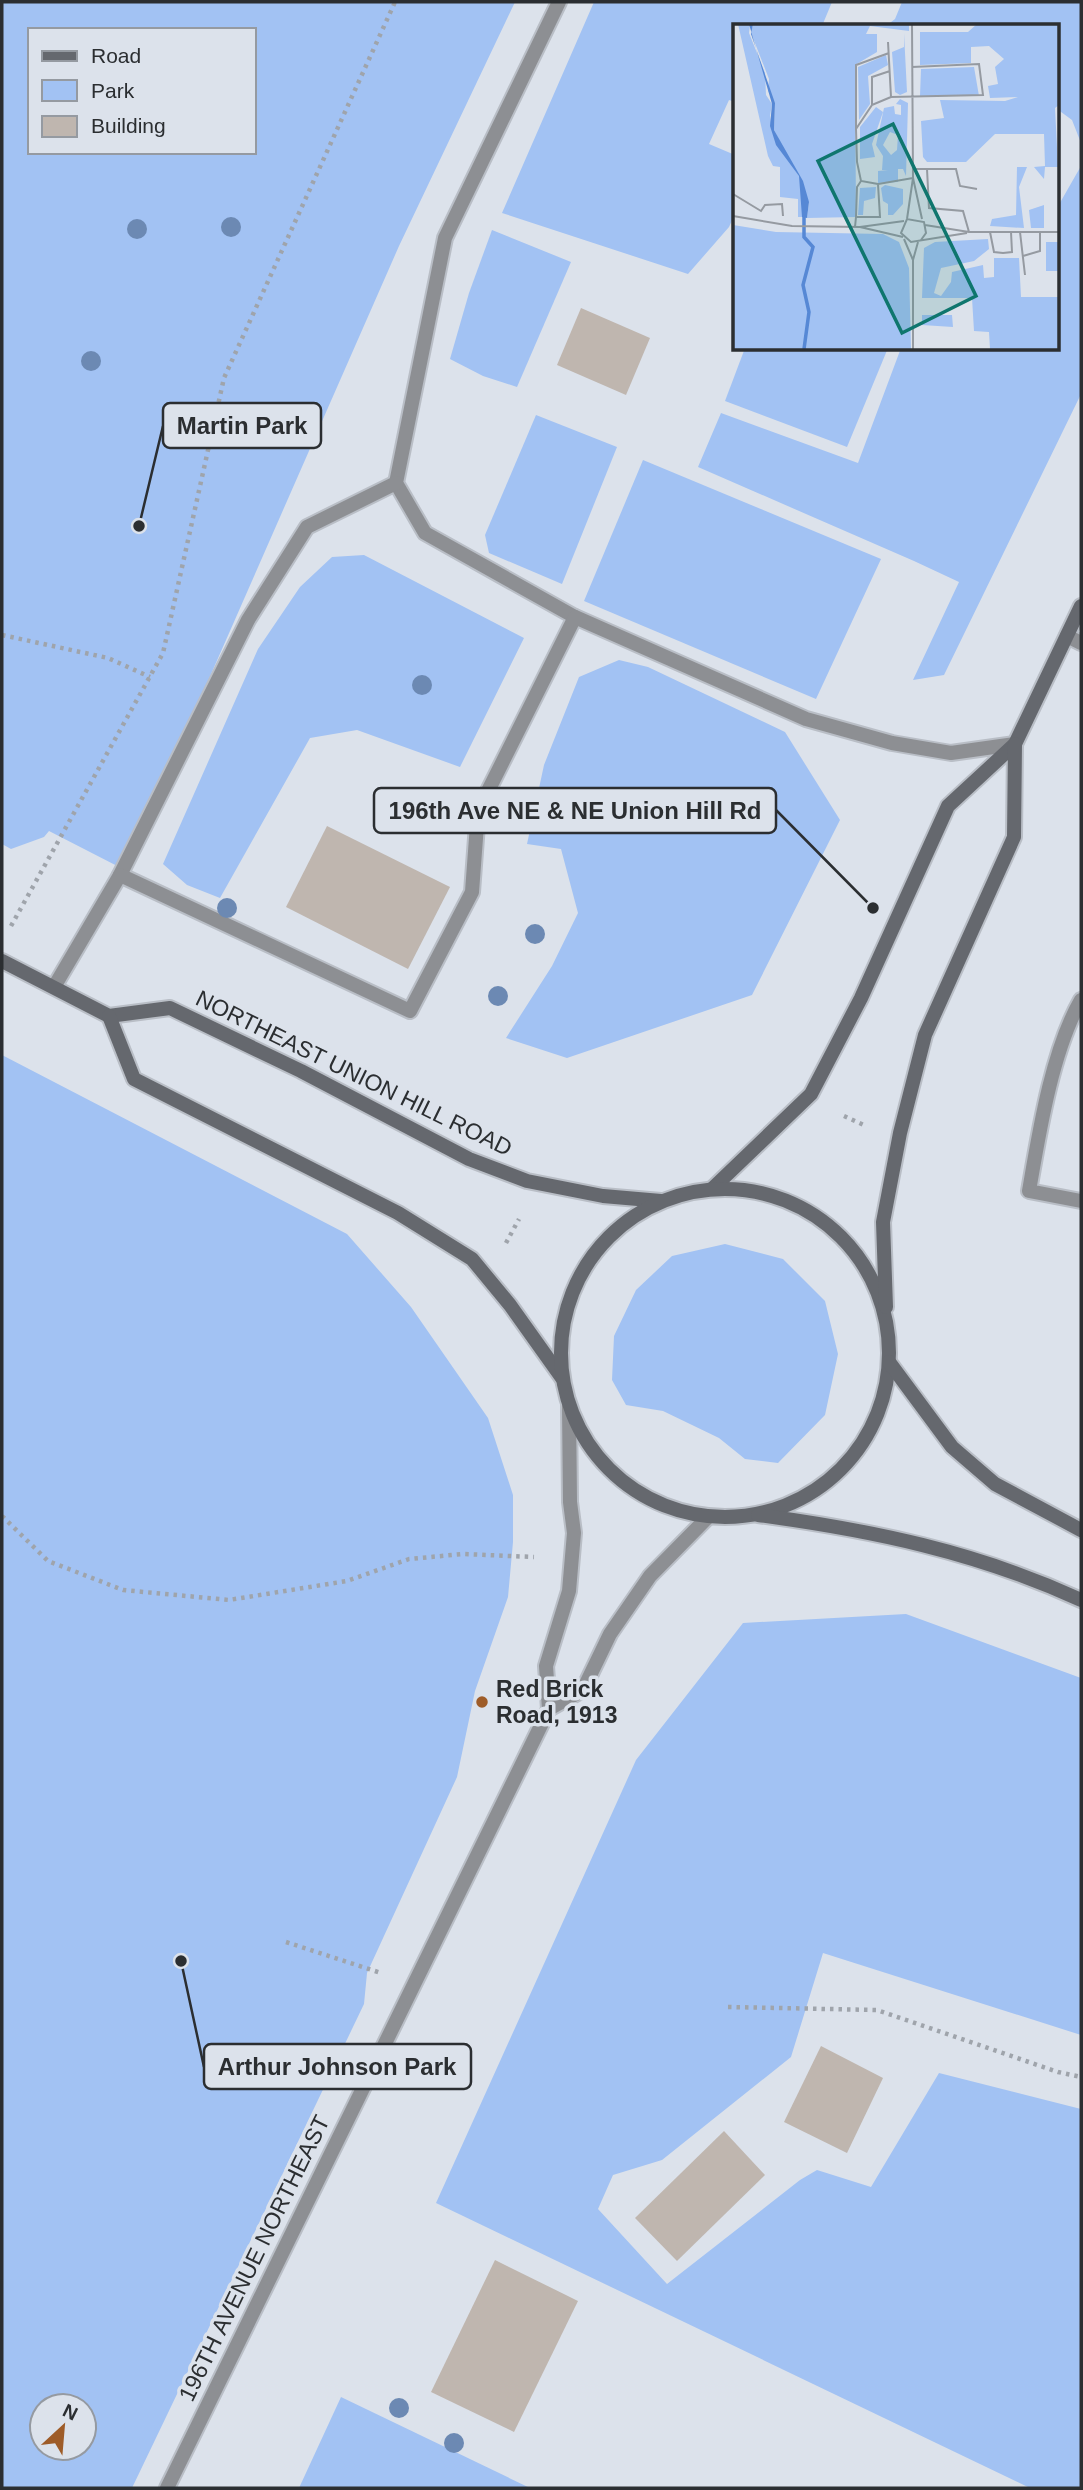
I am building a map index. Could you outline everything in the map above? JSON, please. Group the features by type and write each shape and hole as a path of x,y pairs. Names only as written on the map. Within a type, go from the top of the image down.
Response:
{"street":[{"path":"559,2 445,238 396,483 425,533 575,617 806,719 892,743 951,753 1015,744"},
{"path":"54,987 120,875 248,620 307,527 396,483"},
{"path":"712,1189 811,1094 861,998 948,806 1015,744 1081,606"},
{"path":"120,875 410,1011 472,892 478,811 575,617"},
{"path":"1067,636 1081,643"},
{"path":"757,1515 808,1496 850,1461 878,1415 890,1362 883,1222 900,1133 925,1035 1014,837 1015,744"},
{"path":"2,961 109,1016 134,1079 398,1213 472,1259 510,1305 562,1378"},
{"path":"1081,1000 1061,1046 1029,1191 1081,1201"},
{"name":"NORTHEAST UNION HILL ROAD","path":"109,1016 170,1008 301,1071 469,1159 527,1181 603,1196 661,1201"},
{"path":"887,1323 871,1278 843,1239 805,1210 760,1192 712,1189 661,1201 615,1230 580,1273 563,1324 562,1378 569,1406 590,1448 622,1481 663,1506 708,1517 757,1515 886,1535 972,1556 1081,1600"},
{"path":"890,1362 951,1447 995,1484 1081,1530"},
{"name":"196TH AVENUE NORTHEAST","path":"167,2488 549,1709 546,1666 569,1591 574,1533 570,1502 569,1406"},
{"path":"549,1709 583,1690 610,1634 650,1576 708,1517"}],"path":[{"path":"8,931 163,653 224,378 395,2"},
{"path":"2,635 108,659 150,677"},
{"path":"844,1116 867,1127"},
{"path":"505,1244 519,1219"},
{"path":"2,1516 48,1560 123,1590 229,1600 347,1581 409,1559 463,1554 534,1557"},
{"path":"286,1942 415,1984"},
{"path":"728,2007 877,2010 1058,2072 1081,2077"}],"green space":[{"path":"2,2 515,2 399,246 125,870 49,831 44,837 11,849 2,844"},
{"path":"594,2 832,2 823,24 733,24 733,101 729,100 709,144 733,154 733,218 729,227 688,274 502,213"},
{"path":"902,2 1081,2 1081,143 1072,120 1058,110 1058,24 889,24 895,19"},
{"path":"1081,166 1081,394 944,675 913,680 959,582 698,467 721,413 858,463 900,350 1058,350 1058,206"},
{"path":"492,230 571,262 517,387 483,376 450,359 469,293"},
{"path":"744,350 887,350 847,447 725,401"},
{"path":"536,415 617,447 562,584 489,553 485,535"},
{"path":"643,460 881,559 816,699 584,601"},
{"path":"364,555 524,638 460,767 357,730 310,738 220,898 187,885 163,864 258,649 300,587 332,557"},
{"path":"619,660 648,667 785,732 840,820 752,995 567,1058 506,1038 552,966 578,913 561,849 527,844 544,765 579,677"},
{"path":"2,1055 347,1234 411,1307 488,1418 513,1495 513,1542 508,1597 475,1691 457,1777 367,1973 364,2004 132,2488 2,2488"},
{"path":"725,1244 783,1259 825,1301 838,1354 825,1415 778,1463 745,1459 719,1438 663,1411 626,1405 612,1380 614,1336 636,1290 672,1256"},
{"path":"906,1614 1081,1678 1081,2035 823,1953 791,2057 662,2160 613,2175 598,2209 667,2284 800,2180 817,2170 871,2187 939,2073 1081,2109 1081,2488 1030,2488 436,2203 636,1760 743,1623"},
{"path":"341,2397 530,2488 299,2488"}],"building":[{"path":"581,308 650,338 626,395 557,365"},
{"path":"327,826 450,887 408,969 286,907"},
{"path":"821,2046 883,2078 847,2153 784,2122"},
{"path":"724,2131 765,2175 677,2261 635,2218"},
{"path":"495,2260 578,2301 514,2432 431,2392"}],"place":[{"name":"Martin Park","path":"139,526"},
{"name":"196th Ave NE & NE Union Hill Rd","path":"873,908"},
{"name":"Red Brick Road, 1913","path":"482,1702"},
{"name":"Arthur Johnson Park","path":"181,1961"}]}
